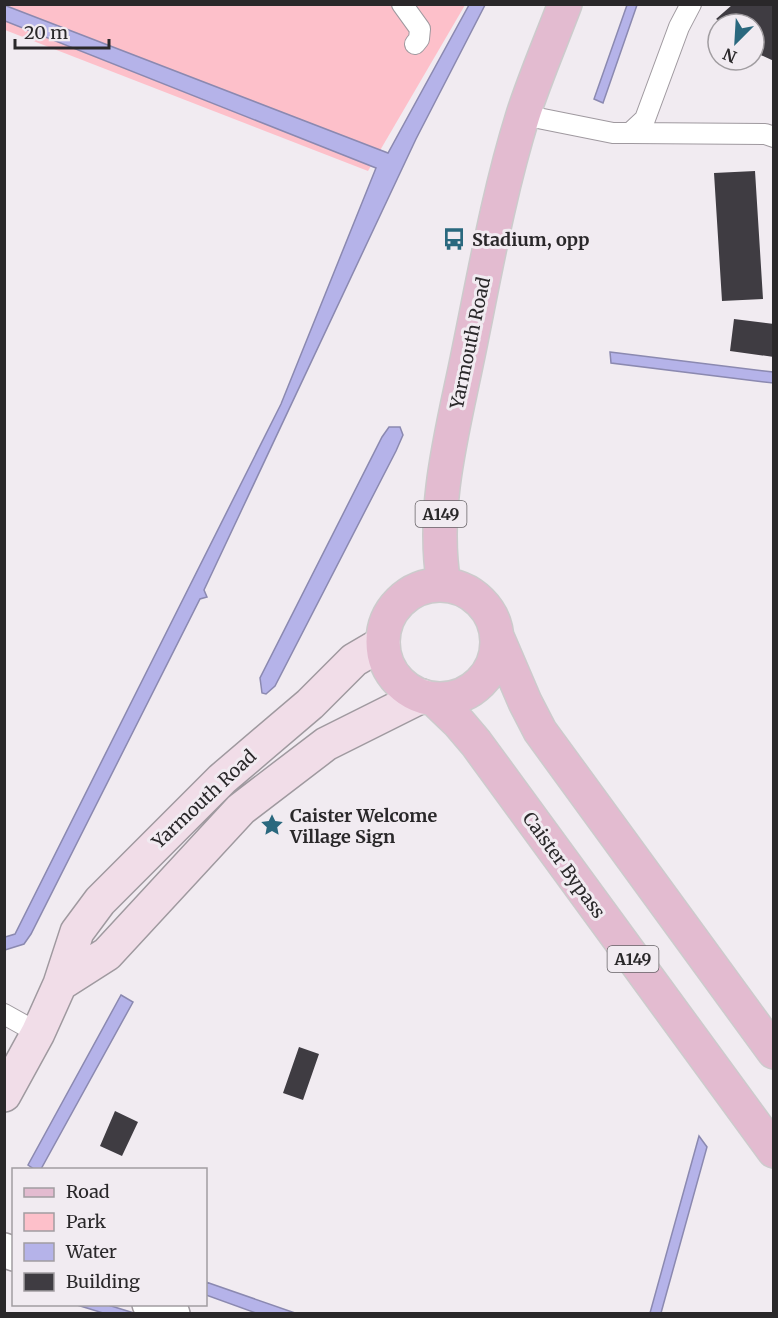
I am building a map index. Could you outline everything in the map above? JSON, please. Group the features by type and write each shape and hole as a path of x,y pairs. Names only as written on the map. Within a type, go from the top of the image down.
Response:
{"main road":[{"name":"Yarmouth Road","path":"444,585 439,556 442,499 450,444 495,223 523,115 565,4"},
{"path":"498,639 494,660 485,678 468,692 454,698 428,698 409,690 394,676 385,657 383,643 389,616 398,603 409,593 427,586 444,585 463,589 476,597 489,610 498,639 540,731 774,1053"},
{"name":"Caister Bypass","path":"428,698 459,723 476,743 774,1151"}],"street":[{"name":"Yarmouth Road","path":"4,1095 38,1033 60,984 77,932 100,900 222,779 310,705 354,660 383,643"},
{"name":"Yarmouth Road","path":"60,984 107,954 242,809 326,744 428,698"},
{"path":"152,1306 173,1314"}],"lane":[{"path":"402,4 420,30 419,39 415,44"},
{"path":"630,133 645,119 679,27 691,4"},
{"path":"523,115 613,133 765,134 774,137"},
{"path":"4,1014 38,1033"}],"green space":[{"path":"4,5 465,5 368,171 5,30"}],"water":[{"path":"4,5 388,153 469,5 485,5 416,139 204,590 207,597 200,599 31,934 24,944 5,950 5,937 15,934 281,404 376,168 5,21"},
{"path":"627,5 637,5 603,103 594,99"},
{"path":"610,352 773,372 773,383 611,363"},
{"path":"389,427 400,427 403,435 396,451 275,686 266,694 262,693 260,678"},
{"path":"121,995 133,1002 42,1168 32,1168 28,1165"},
{"path":"699,1136 707,1147 661,1313 650,1313"},
{"path":"207,1282 295,1313 256,1313 207,1295"},
{"path":"80,1306 111,1306 134,1313 103,1313"}],"building":[{"path":"732,5 774,5 774,61 766,57 766,12 724,12"},
{"path":"755,171 763,299 722,301 714,173"},
{"path":"734,319 774,324 774,357 730,351"},
{"path":"299,1047 319,1054 303,1100 283,1093"},
{"path":"115,1111 138,1122 122,1156 100,1146"}],"place":[{"name":"Stadium, opp","path":"454,239"},
{"name":"Caister Welcome Village Sign","path":"272,825"}]}
